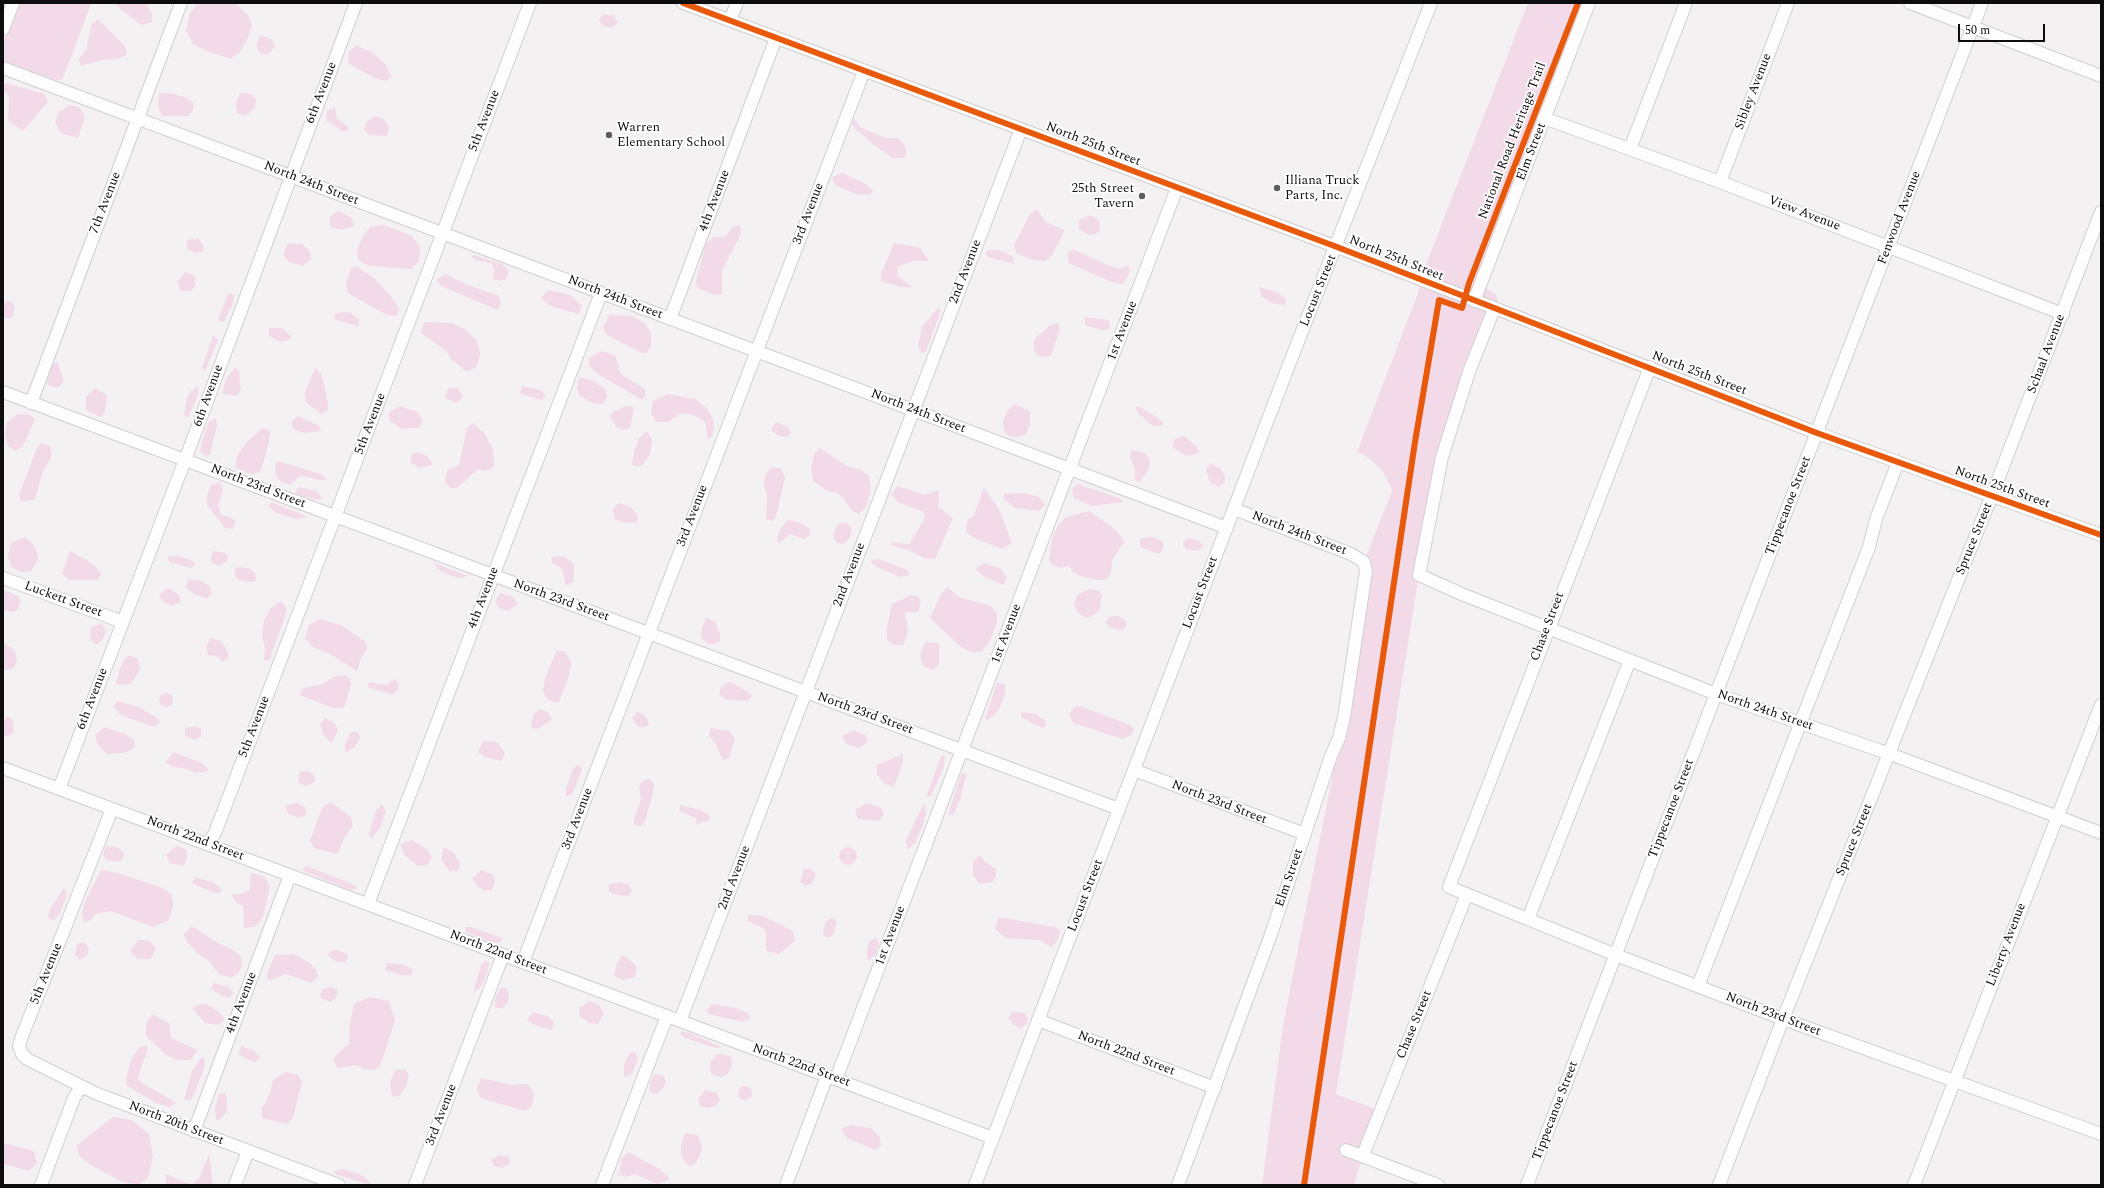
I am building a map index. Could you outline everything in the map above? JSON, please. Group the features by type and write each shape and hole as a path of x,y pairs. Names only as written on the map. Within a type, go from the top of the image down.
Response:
{"street":[{"path":"3,29 13,3"},
{"name":"7th Avenue","path":"31,403 181,3"},
{"name":"6th Avenue","path":"59,789 185,460 356,3"},
{"name":"5th Avenue","path":"207,844 215,833 530,3"},
{"name":"North 25th Street","path":"683,3 1337,247 1494,309 1650,367 1817,433 2101,535"},
{"path":"730,20 737,3"},
{"name":"Locust Street","path":"975,1185 1234,509 1431,3"},
{"name":"Elm Street","path":"1474,301 1589,3"},
{"path":"1630,149 1686,3"},
{"name":"Sibley Avenue","path":"1720,182 1788,3"},
{"path":"1910,3 2101,76"},
{"name":"Fenwood Avenue","path":"1817,433 1982,3"},
{"name":"4th Avenue","path":"670,319 776,38"},
{"name":"North 24th Street","path":"3,68 1227,528"},
{"name":"3rd Avenue","path":"523,962 864,70"},
{"name":"View Avenue","path":"1544,118 1720,182 2063,314"},
{"name":"2nd Avenue","path":"680,1021 1021,129"},
{"name":"1st Avenue","path":"786,1185 832,1078 962,751 1177,188"},
{"name":"Schaal Avenue","path":"1992,496 2101,212"},
{"name":"4th Avenue","path":"368,904 601,293"},
{"name":"North 24th Street","path":"1494,309 1470,369 1442,457 1419,575 1432,583 1716,694 1890,754 2057,815 2101,833"},
{"name":"Chase Street","path":"1449,888 1548,628 1650,367"},
{"name":"North 23rd Street","path":"3,392 1119,809"},
{"name":"Tippecanoe Street","path":"1528,1185 1817,433"},
{"path":"1698,986 1799,723 1869,547 1876,519 1898,462"},
{"name":"Spruce Street","path":"1719,1185 1783,1019 1992,496"},
{"name":"North 24th Street","path":"1234,509 1342,550 1364,562"},
{"name":"Elm Street","path":"1178,1185 1215,1088 1331,756 1339,738 1344,717 1366,571 1364,562"},
{"name":"Luckett Street","path":"3,578 123,622"},
{"path":"1528,919 1630,660"},
{"name":"Liberty Avenue","path":"1914,1185 2101,704"},
{"name":"North 22nd Street","path":"4,770 207,844 993,1138"},
{"name":"North 23rd Street","path":"1134,770 1304,834"},
{"name":"5th Avenue","path":"20,1050 22,1036 112,809"},
{"name":"4th Avenue","path":"194,1131 290,875"},
{"name":"North 23rd Street","path":"1449,888 1616,955 1783,1019 2101,1134"},
{"name":"Chase Street","path":"1363,1155 1467,894"},
{"name":"3rd Avenue","path":"416,1185 503,955"},
{"path":"602,1185 667,1016"},
{"name":"North 22nd Street","path":"1038,1020 1215,1088"},
{"name":"North 20th Street","path":"20,1050 27,1059 81,1087 339,1185"},
{"path":"41,1185 74,1098 81,1087"},
{"path":"1346,1150 1363,1155 1438,1185"},
{"path":"235,1185 248,1151"}],"shaded area":[{"path":"18,3 91,3 63,78 59,81 3,61 3,44"},
{"path":"113,3 146,3 152,13 152,22 141,25"},
{"path":"198,3 235,3 248,15 252,25 248,38 240,52 231,59 206,51 193,44 186,30 190,13"},
{"path":"1528,3 1589,3 1509,213 1486,288 1496,295 1500,308 1494,329 1470,369 1419,575 1336,1094 1381,1111 1363,1155 1354,1185 1262,1185 1283,1025 1344,717 1364,562 1392,491 1383,471 1365,455 1357,452 1418,293 1423,272"},
{"path":"602,15 613,15 618,22 612,28 603,26 599,20"},
{"path":"98,19 125,46 127,55 116,59 102,60 81,66 78,59 86,51 91,25"},
{"path":"260,35 271,39 275,46 268,55 259,52 256,45"},
{"path":"356,45 373,53 386,65 392,77 385,81 375,78 349,64 348,53"},
{"path":"5,83 45,94 48,102 23,131 8,121 9,96 3,90"},
{"path":"159,93 170,93 187,98 193,103 194,108 188,116 162,116 158,107"},
{"path":"240,93 249,93 256,99 255,108 245,116 237,113 236,102"},
{"path":"69,105 79,107 85,116 78,138 61,133 55,122 58,113"},
{"path":"335,107 337,119 349,127 347,131 342,131 326,120 327,111"},
{"path":"375,116 384,119 389,128 387,136 369,135 364,129 367,121"},
{"path":"854,118 860,127 885,138 897,138 904,144 907,153 904,158 892,158 869,141 856,130 852,124"},
{"path":"842,173 866,184 873,191 870,195 855,194 835,185 832,177"},
{"path":"1037,209 1046,222 1064,230 1062,237 1052,255 1046,261 1033,260 1016,253 1014,245 1030,214"},
{"path":"338,211 352,218 354,226 342,230 331,228 329,217"},
{"path":"1090,215 1099,220 1100,228 1098,233 1089,235 1079,229 1079,220"},
{"path":"384,225 412,236 420,247 419,261 411,269 369,266 358,260 357,249 363,236 371,226"},
{"path":"740,225 741,234 722,270 722,294 715,295 697,288 696,281 706,243 714,237 725,237 733,227"},
{"path":"198,238 203,245 203,252 196,253 187,249 187,240"},
{"path":"288,243 302,244 310,251 311,259 303,266 289,262 283,254"},
{"path":"894,243 920,248 929,261 913,261 898,266 897,275 912,287 901,287 881,281 881,274"},
{"path":"995,249 1013,256 1014,264 987,257 986,251"},
{"path":"1073,249 1119,269 1129,265 1129,274 1123,284 1114,283 1068,263 1068,253"},
{"path":"474,255 504,265 508,270 507,279 500,281 493,279 494,270 492,263 479,261 471,257"},
{"path":"356,266 374,278 393,299 399,309 397,316 386,315 348,293 346,283 351,268"},
{"path":"185,272 194,275 196,284 191,291 181,291 177,283"},
{"path":"446,274 465,284 499,296 501,303 498,310 441,286 436,280"},
{"path":"1259,287 1277,292 1286,299 1285,305 1274,304 1262,297"},
{"path":"548,290 571,295 582,306 579,314 550,306 541,298"},
{"path":"228,293 234,295 233,303 224,322 218,321"},
{"path":"6,301 13,302 15,308 12,318 3,318 3,307"},
{"path":"938,308 941,310 926,352 921,353 918,346 922,327"},
{"path":"349,312 359,320 358,326 335,320 335,313"},
{"path":"610,315 631,316 645,323 651,333 651,346 647,353 641,353 607,335 603,327"},
{"path":"1085,317 1109,320 1110,327 1105,331 1085,325"},
{"path":"424,322 451,323 465,329 478,342 480,355 478,364 474,369 466,371 452,360 446,351 421,333"},
{"path":"1058,323 1060,329 1051,356 1040,357 1034,351 1034,340 1050,325"},
{"path":"269,328 282,328 291,336 289,340 281,342 269,336"},
{"path":"213,336 218,340 205,371 202,368"},
{"path":"600,351 615,355 621,374 645,389 645,397 642,400 598,374 589,366 589,358"},
{"path":"57,362 64,381 59,387 53,387 47,384 48,374 52,364"},
{"path":"235,367 239,371 241,390 236,396 222,393 226,379"},
{"path":"315,368 322,375 328,403 328,410 321,414 306,402 305,393"},
{"path":"579,377 594,381 606,390 607,397 603,404 592,403 579,395 577,388"},
{"path":"198,386 198,395 188,418 184,415 186,401 190,392"},
{"path":"522,386 541,390 546,396 542,400 520,394"},
{"path":"95,388 107,395 105,413 100,417 86,410 86,397"},
{"path":"448,388 458,388 463,397 456,403 445,398"},
{"path":"668,394 696,399 708,410 713,419 714,428 712,437 708,439 705,422 694,415 680,413 669,422 656,422 651,413 653,401"},
{"path":"1014,404 1030,411 1030,424 1026,434 1018,437 1009,436 1004,431 1003,422 1007,411"},
{"path":"400,406 417,412 423,421 419,428 402,429 390,421 389,412"},
{"path":"625,406 634,407 630,428 624,430 616,427 610,416 613,412"},
{"path":"1139,406 1163,422 1162,426 1153,426 1139,414 1135,408"},
{"path":"18,414 30,415 35,419 23,446 15,451 8,446 5,435 7,422"},
{"path":"298,416 319,426 321,431 304,433 293,429 291,422"},
{"path":"216,418 217,426 210,454 206,457 200,451 202,441 209,421"},
{"path":"776,422 788,427 791,433 787,437 777,435 771,430"},
{"path":"473,423 485,434 493,450 494,467 486,471 477,470 457,488 450,488 445,482 447,470 459,465 467,428"},
{"path":"262,428 270,431 269,441 261,471 252,475 235,467 238,454 248,441"},
{"path":"647,431 652,440 650,454 644,464 638,467 632,465 634,452 639,438"},
{"path":"1185,436 1197,447 1199,453 1187,456 1173,448 1174,439"},
{"path":"41,443 50,446 52,456 43,471 35,499 21,502 19,495 36,450"},
{"path":"820,448 847,466 861,470 869,476 871,490 867,506 859,514 851,510 844,499 837,493 826,490 813,481 811,468 814,454"},
{"path":"1132,450 1145,453 1150,460 1149,469 1139,483 1135,480 1135,470 1130,456"},
{"path":"417,452 425,455 431,460 432,465 419,468 411,462 411,455"},
{"path":"278,461 321,474 327,479 320,480 301,476 290,485 280,481 276,476 275,466"},
{"path":"1210,463 1221,469 1225,476 1225,482 1219,487 1210,482 1206,469"},
{"path":"771,467 781,468 785,477 776,517 772,521 766,519 767,495 764,485 765,476"},
{"path":"220,482 223,490 218,505 221,515 230,517 236,521 233,529 225,528 207,505 207,496 211,485"},
{"path":"1078,484 1119,498 1124,502 1092,506 1074,498 1072,489"},
{"path":"898,486 925,495 939,490 938,507 953,518 935,559 924,558 908,550 893,546 891,542 909,544 925,516 922,511 898,502 891,494"},
{"path":"298,487 316,491 323,498 319,500 295,493"},
{"path":"984,488 998,507 1012,543 1003,549 976,539 966,532 967,521 974,515"},
{"path":"1023,493 1039,497 1045,505 1039,511 1015,508 1004,499 1004,494"},
{"path":"271,502 308,517 295,519 274,512 269,506"},
{"path":"619,503 631,507 638,516 637,522 624,523 615,519 613,509"},
{"path":"1089,511 1115,529 1124,542 1112,560 1111,574 1108,579 1098,580 1082,577 1073,572 1069,566 1060,568 1051,564 1049,558 1053,535 1059,524 1066,517"},
{"path":"788,520 798,522 809,528 810,535 804,539 790,534 778,544 777,539 781,528"},
{"path":"846,522 852,528 850,538 843,544 836,542 833,535 838,524"},
{"path":"25,537 34,545 38,555 38,560 31,571 21,572 11,567 8,556 11,543"},
{"path":"1151,537 1161,540 1164,545 1162,552 1158,554 1140,547 1140,538"},
{"path":"1187,538 1197,540 1203,544 1202,548 1196,551 1186,549 1182,544"},
{"path":"70,551 87,560 97,568 101,574 98,580 70,580 62,574"},
{"path":"212,551 222,552 228,555 227,561 219,566 211,562"},
{"path":"177,556 189,559 196,564 191,568 170,562 167,557"},
{"path":"563,556 574,564 574,581 569,585 566,585 562,569 552,563 551,557"},
{"path":"878,559 908,570 909,575 900,577 873,565 871,560"},
{"path":"433,563 468,576 458,578 447,574 439,570"},
{"path":"984,563 1001,569 1007,578 1003,585 983,576 975,569"},
{"path":"236,567 249,568 255,573 256,581 248,582 239,580 234,574"},
{"path":"188,579 202,581 210,587 211,594 207,599 194,594 186,588"},
{"path":"947,587 959,597 991,606 996,612 997,622 990,641 982,651 973,653 961,647 930,618 941,594"},
{"path":"168,588 178,594 181,602 172,606 163,602 159,595"},
{"path":"1089,589 1099,591 1102,595 1100,608 1097,613 1088,618 1079,614 1074,605 1077,595"},
{"path":"3,590 18,596 21,602 17,610 13,612 3,610"},
{"path":"500,593 512,596 518,604 508,611 499,608 495,601"},
{"path":"911,595 918,596 921,602 918,612 905,612 908,633 903,645 893,645 887,639 887,627 892,604"},
{"path":"281,601 287,609 269,661 264,660 265,647 262,636 264,621 270,609"},
{"path":"1118,616 1126,621 1126,627 1120,630 1111,628 1106,623 1109,617"},
{"path":"707,617 715,622 720,634 720,641 715,644 708,644 701,637 702,627"},
{"path":"320,619 341,625 366,642 367,649 361,658 357,671 328,653 313,647 305,639 308,626"},
{"path":"102,624 106,631 103,639 97,645 90,640 91,627"},
{"path":"210,638 221,641 226,649 229,656 223,662 218,657 208,655 206,647"},
{"path":"3,642 15,651 17,661 14,668 8,670 3,670"},
{"path":"925,642 939,643 939,663 936,668 932,670 923,666 920,655"},
{"path":"557,650 565,652 571,662 569,676 559,702 555,703 547,699 543,692 545,678"},
{"path":"127,655 137,658 140,669 132,683 125,685 116,684 120,669"},
{"path":"345,675 350,679 351,684 344,708 333,708 299,695 304,688 320,685 336,676"},
{"path":"394,679 399,683 397,691 392,695 368,687 369,682 386,685"},
{"path":"730,681 752,695 749,701 728,700 719,695 721,687"},
{"path":"997,683 1005,684 1005,695 998,711 987,721 985,719"},
{"path":"163,693 169,693 173,697 173,703 169,707 163,707 159,703 159,697"},
{"path":"117,701 139,707 157,718 160,723 154,727 121,715 114,707"},
{"path":"1077,705 1130,725 1134,729 1130,736 1122,739 1074,723 1070,717 1071,710"},
{"path":"539,709 548,712 552,720 536,730 531,726 533,715"},
{"path":"638,711 647,718 649,725 645,727 638,727 632,718"},
{"path":"1021,712 1036,714 1044,720 1047,725 1043,728 1030,722 1021,717"},
{"path":"7,716 13,720 14,732 8,736 3,736 3,723"},
{"path":"325,718 335,723 338,730 332,743 323,735 320,724"},
{"path":"196,726 201,729 201,737 195,740 185,736 185,728"},
{"path":"104,727 125,734 135,741 133,749 124,753 107,754 98,745 95,735"},
{"path":"711,728 729,731 735,738 729,758 725,760 722,759 716,744 709,735"},
{"path":"853,730 865,735 868,741 859,748 846,744 842,736"},
{"path":"351,732 358,732 360,738 354,748 345,753 345,744"},
{"path":"483,741 497,742 505,753 502,761 485,757 478,752"},
{"path":"174,752 202,763 208,769 207,771 197,773 183,768 172,767 165,762"},
{"path":"903,754 903,762 894,787 885,784 877,775 877,765"},
{"path":"945,755 944,767 931,796 926,797 941,756"},
{"path":"579,765 582,769 573,793 566,797 566,789 571,774 574,767"},
{"path":"309,771 314,776 315,782 305,786 298,782 300,772"},
{"path":"965,772 966,776 960,800 953,815 948,815 961,775"},
{"path":"649,779 654,784 653,793 645,821 640,827 633,823 641,799 639,787 642,781"},
{"path":"331,802 351,817 353,826 345,837 337,854 314,848 310,840 323,806"},
{"path":"297,803 306,808 306,815 300,818 288,814 285,806"},
{"path":"867,803 882,808 884,815 878,821 858,819 855,810"},
{"path":"924,803 926,812 923,825 915,843 907,850 906,840"},
{"path":"382,804 386,811 380,828 371,839 369,834 376,810"},
{"path":"680,805 701,810 710,816 709,821 701,822 697,826 696,818 679,811"},
{"path":"412,840 428,850 432,858 427,865 418,866 404,855 401,844"},
{"path":"106,846 117,847 125,854 120,862 107,860 103,855"},
{"path":"176,846 186,849 187,857 184,866 170,863 166,855"},
{"path":"444,847 454,853 460,863 459,870 450,872 441,859"},
{"path":"848,847 854,850 857,856 854,862 848,865 842,862 839,856 842,850"},
{"path":"980,855 985,862 996,869 996,877 992,882 979,884 973,875 973,862"},
{"path":"307,866 352,884 358,888 351,890 306,872 302,869"},
{"path":"804,869 812,869 816,875 812,883 806,886 800,882"},
{"path":"101,870 118,873 163,888 172,895 173,906 168,921 153,927 111,911 95,914 91,920 84,922 82,913 86,899"},
{"path":"481,870 493,875 495,883 492,890 484,890 476,885 472,878"},
{"path":"251,873 264,876 270,887 263,917 255,927 244,928 243,906 236,902 231,895 241,894 250,890"},
{"path":"195,877 212,882 220,887 222,892 216,893 192,883"},
{"path":"620,882 629,885 632,890 630,895 622,896 609,892 609,884"},
{"path":"64,888 67,894 61,912 53,921 48,918 50,909"},
{"path":"748,915 760,915 793,931 795,941 779,954 766,951 766,930 748,921"},
{"path":"832,917 837,922 833,935 828,938 823,935 825,923"},
{"path":"999,917 1055,927 1060,931 1057,941 1051,947 1040,940 1005,938 995,929"},
{"path":"192,926 241,956 242,966 238,973 231,978 219,974 210,962 196,952 187,942 184,934"},
{"path":"465,927 471,927 502,938 501,942 493,943 466,932"},
{"path":"877,938 879,944 875,955 868,961 867,952 869,941"},
{"path":"138,940 150,941 156,948 151,959 138,959 130,951"},
{"path":"84,942 89,948 87,956 80,960 75,955 77,944"},
{"path":"335,949 345,953 349,957 345,963 335,961 327,955"},
{"path":"294,954 309,962 316,970 318,976 311,983 286,974 268,981 267,973 275,955"},
{"path":"622,955 629,959 637,967 635,977 622,980 614,975 617,963"},
{"path":"485,961 490,962 487,973 481,987 473,993 481,965"},
{"path":"387,963 402,964 412,969 412,975 400,975 385,970"},
{"path":"214,983 228,987 234,993 228,998 221,995 211,989"},
{"path":"332,987 338,991 336,998 331,1002 320,998 322,989"},
{"path":"500,988 506,988 509,995 508,1003 502,1009 495,1007 495,999"},
{"path":"370,997 389,1001 395,1021 381,1064 375,1070 363,1069 356,1065 338,1068 333,1060 338,1053 349,1044 350,1023 354,1004"},
{"path":"590,1001 599,1005 604,1013 598,1024 589,1023 579,1016 580,1007"},
{"path":"205,1003 219,1012 225,1019 219,1025 205,1023 192,1008"},
{"path":"712,1004 736,1008 748,1013 750,1018 743,1022 712,1015 706,1011"},
{"path":"533,1012 547,1016 554,1022 552,1030 537,1026 527,1020"},
{"path":"1012,1012 1025,1013 1028,1018 1027,1024 1020,1029 1013,1024 1008,1018"},
{"path":"152,1014 169,1023 171,1038 198,1050 190,1060 176,1060 165,1054 146,1036 146,1024"},
{"path":"681,1031 722,1047 716,1048 685,1038 681,1035"},
{"path":"147,1045 146,1055 138,1080 176,1103 169,1107 158,1104 127,1086 126,1080 130,1063 139,1047"},
{"path":"242,1046 254,1051 260,1057 254,1063 238,1054"},
{"path":"631,1052 636,1053 638,1059 632,1074 624,1077 624,1064"},
{"path":"719,1053 731,1057 732,1065 728,1074 721,1077 711,1074 710,1062"},
{"path":"204,1057 205,1065 198,1085 191,1100 184,1100 192,1071 200,1059"},
{"path":"405,1069 409,1075 406,1087 399,1096 392,1097 390,1083 395,1070"},
{"path":"285,1072 298,1075 302,1081 293,1118 287,1124 262,1118 262,1108 270,1094 273,1080"},
{"path":"654,1074 663,1075 666,1081 664,1087 657,1094 650,1092 650,1083"},
{"path":"481,1078 512,1085 528,1084 534,1094 532,1106 525,1111 480,1098 477,1088"},
{"path":"742,1086 748,1086 752,1090 752,1096 748,1100 742,1100 738,1096 738,1090"},
{"path":"705,1090 717,1093 720,1100 716,1106 708,1108 700,1106 698,1100"},
{"path":"226,1093 227,1111 221,1119 216,1120 215,1108 219,1094"},
{"path":"113,1117 132,1120 149,1134 153,1157 148,1178 138,1185 123,1182 92,1166 80,1157 76,1146"},
{"path":"851,1125 871,1128 880,1138 881,1146 875,1150 847,1138 841,1129"},
{"path":"685,1133 698,1135 702,1148 699,1158 695,1164 689,1166 681,1156 681,1145"},
{"path":"3,1143 34,1151 37,1163 29,1171 3,1164"},
{"path":"628,1152 660,1169 670,1179 657,1184 635,1174 625,1177 619,1174 621,1159"},
{"path":"209,1154 213,1185 192,1185 199,1178"},
{"path":"501,1155 509,1157 510,1163 503,1168 493,1166 491,1159"},
{"path":"344,1169 362,1175 371,1185 337,1175 333,1171"},
{"path":"166,1174 192,1185 166,1185"}],"cycle path":[{"path":"683,3 1337,247 1817,433 2101,535"},
{"name":"National Road Heritage Trail","path":"1304,1185 1415,442 1439,300 1462,308 1469,283 1578,3"}],"place":[{"name":"Warren Elementary School","path":"609,135"},
{"name":"Illiana Truck Parts, Inc.","path":"1277,188"},
{"name":"25th Street Tavern","path":"1142,196"}]}
